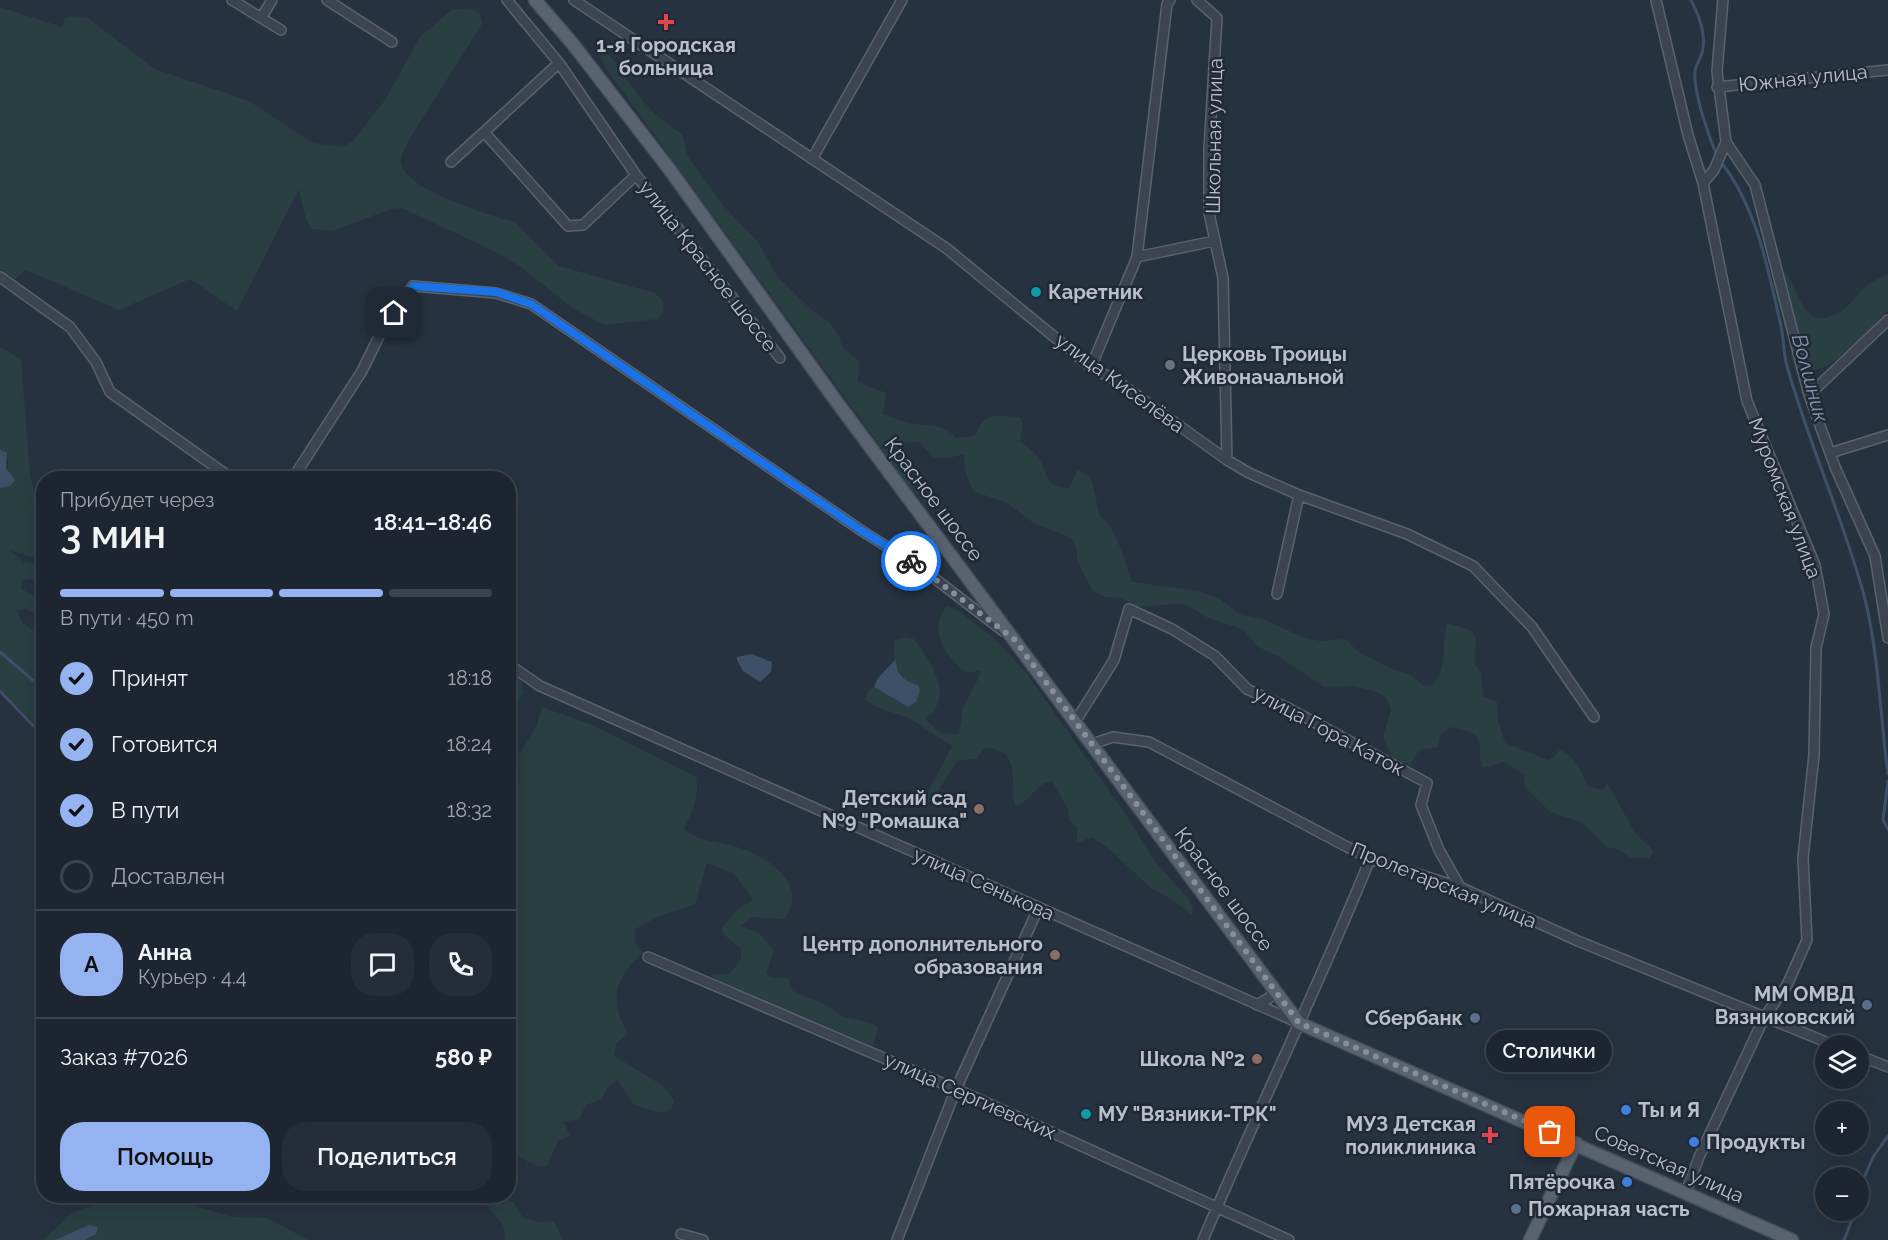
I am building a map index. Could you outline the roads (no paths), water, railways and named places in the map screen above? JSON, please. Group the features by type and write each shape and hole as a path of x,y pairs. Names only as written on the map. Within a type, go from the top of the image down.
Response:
{"main road":[{"name":"Красное шоссе","path":"535,0 573,43 670,170 839,405 1299,1023"},
{"name":"Советская улица","path":"1299,1023 1792,1240"},
{"path":"1530,1240 1576,1143"}],"street":[{"path":"232,0 281,30"},
{"path":"261,18 272,0"},
{"path":"327,0 392,42"},
{"name":"улица Красное шоссе","path":"507,0 559,63 636,174 780,358"},
{"name":"улица Киселёва","path":"574,0 946,248 1091,367 1118,381 1227,460 1299,495 1407,534 1473,566 1532,627 1594,717"},
{"path":"812,159 902,0"},
{"path":"1091,367 1137,257 1167,4 1170,0"},
{"name":"Школьная улица","path":"1197,0 1216,18 1209,149 1209,213 1223,278 1226,316 1227,460"},
{"name":"Муромская улица","path":"1656,0 1688,135 1703,183 1747,401 1815,565 1824,614 1816,648 1814,755 1803,858 1807,940 1787,985 1764,1018 1699,1157 1686,1192"},
{"path":"1723,0 1717,87 1726,142 1755,185 1809,395 1830,453 1875,556 1888,638"},
{"path":"451,162 559,63"},
{"name":"Южная улица","path":"1717,87 1888,70"},
{"name":"улица Красное шоссе","path":"484,132 568,226 583,225 636,174"},
{"path":"1703,183 1714,170 1726,142"},
{"path":"1137,257 1214,241"},
{"path":"0,278 70,327 96,362 110,392 221,471"},
{"path":"298,471 362,371 384,326 413,286 496,292 531,304 862,531 921,568 1014,639"},
{"path":"1809,395 1888,320"},
{"path":"1830,453 1888,435"},
{"path":"1277,594 1299,495"},
{"name":"улица Гора Каток","path":"1075,722 1114,660 1129,609 1172,629 1215,656 1247,689 1290,709 1427,783 1421,805 1439,850 1460,887"},
{"name":"улица Сенькова","path":"516,670 540,686 1299,1023"},
{"name":"Пролетарская улица","path":"1092,744 1113,737 1149,742 1370,859 1460,887 1578,941 1815,1038"},
{"path":"1203,1240 1299,1023 1326,968 1370,859"},
{"path":"897,1240 956,1089 1038,909"},
{"name":"улица Сергиевских","path":"648,957 956,1089 1289,1240"},
{"path":"1257,1005 1269,998 1274,989"},
{"path":"1869,1059 1888,1067"},
{"path":"681,1234 703,1240"}],"water":[{"path":"0,449 7,453 6,468 15,480 10,486 0,488"},
{"path":"752,654 772,662 771,672 760,682 743,671 737,660 737,657"},
{"path":"895,660 902,677 918,685 920,690 916,702 908,707 874,687 878,678"},
{"path":"89,1225 98,1227 96,1234 85,1240 55,1240"}],"waterway":[{"name":"Волшник","path":"1691,0 1704,39 1702,53 1695,71 1696,90 1717,156"},
{"name":"Волшник","path":"1721,162 1744,199 1760,240 1781,326 1787,366 1865,599 1876,664 1888,774"},
{"path":"0,652 36,683"},
{"path":"0,691 36,729"},
{"name":"Волшник","path":"1888,781 1883,820 1888,829"},
{"name":"Волшник","path":"1869,1167 1888,1136"},
{"name":"Волшник","path":"1844,1240 1852,1221"}],"place":[{"name":"1-я Городская больница","path":"666,22"},
{"name":"Каретник","path":"1036,292"},
{"name":"Церковь Троицы Живоначальной","path":"1170,365"},
{"name":"Детский сад №9 \"Ромашка\"","path":"979,809"},
{"name":"Центр дополнительного образования","path":"1055,955"},
{"name":"ММ ОМВД Вязниковский","path":"1867,1005"},
{"name":"Сбербанк","path":"1475,1018"},
{"name":"Школа №2","path":"1257,1059"},
{"name":"Ты и Я","path":"1626,1110"},
{"name":"МУ \"Вязники-ТРК\"","path":"1086,1114"},
{"name":"Столички","path":"1550,1132"},
{"name":"МУЗ Детская поликлиника","path":"1490,1135"},
{"name":"Продукты","path":"1694,1142"},
{"name":"Пятёрочка","path":"1627,1182"},
{"name":"Пожарная часть","path":"1516,1209"}]}
